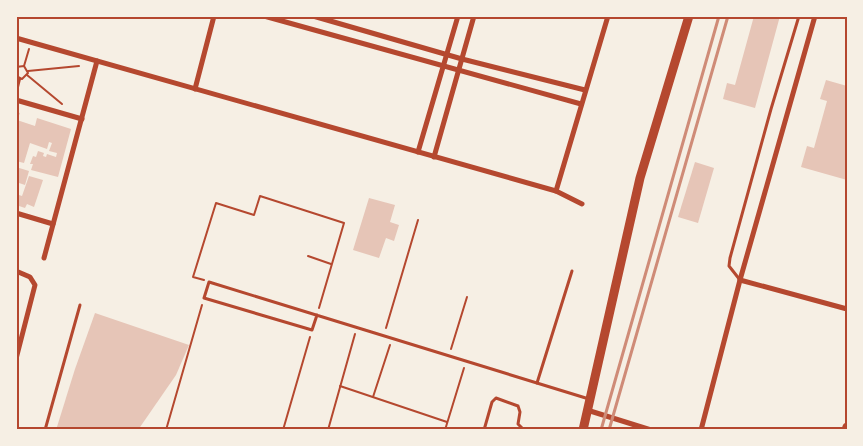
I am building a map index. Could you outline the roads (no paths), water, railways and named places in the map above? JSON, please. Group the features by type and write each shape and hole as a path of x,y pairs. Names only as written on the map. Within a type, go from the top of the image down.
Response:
{"street":[{"path":"195,89 214,16"},
{"path":"264,16 442,67 581,104"},
{"path":"314,16 462,59 585,90"},
{"path":"418,152 458,16"},
{"path":"434,157 474,16"},
{"path":"556,191 608,16"},
{"path":"582,430 640,178 689,16"},
{"path":"701,430 740,280 815,16"},
{"path":"16,38 556,191 582,204"},
{"path":"44,258 97,61"},
{"path":"16,100 82,120"},
{"path":"16,213 53,224"},
{"path":"16,271 30,276 35,285 16,359"},
{"path":"740,280 847,310"},
{"path":"587,410 633,427 651,430"}],"lane":[{"path":"740,280 729,266 730,258 799,16"},
{"path":"537,383 572,271"},
{"path":"316,315 312,330 204,298 209,282 589,399"},
{"path":"45,430 80,305"},
{"path":"484,430 492,402 496,398 518,406 520,412 518,424 524,430"}],"railway":[{"path":"601,430 719,16"},
{"path":"609,430 728,16"}]}
